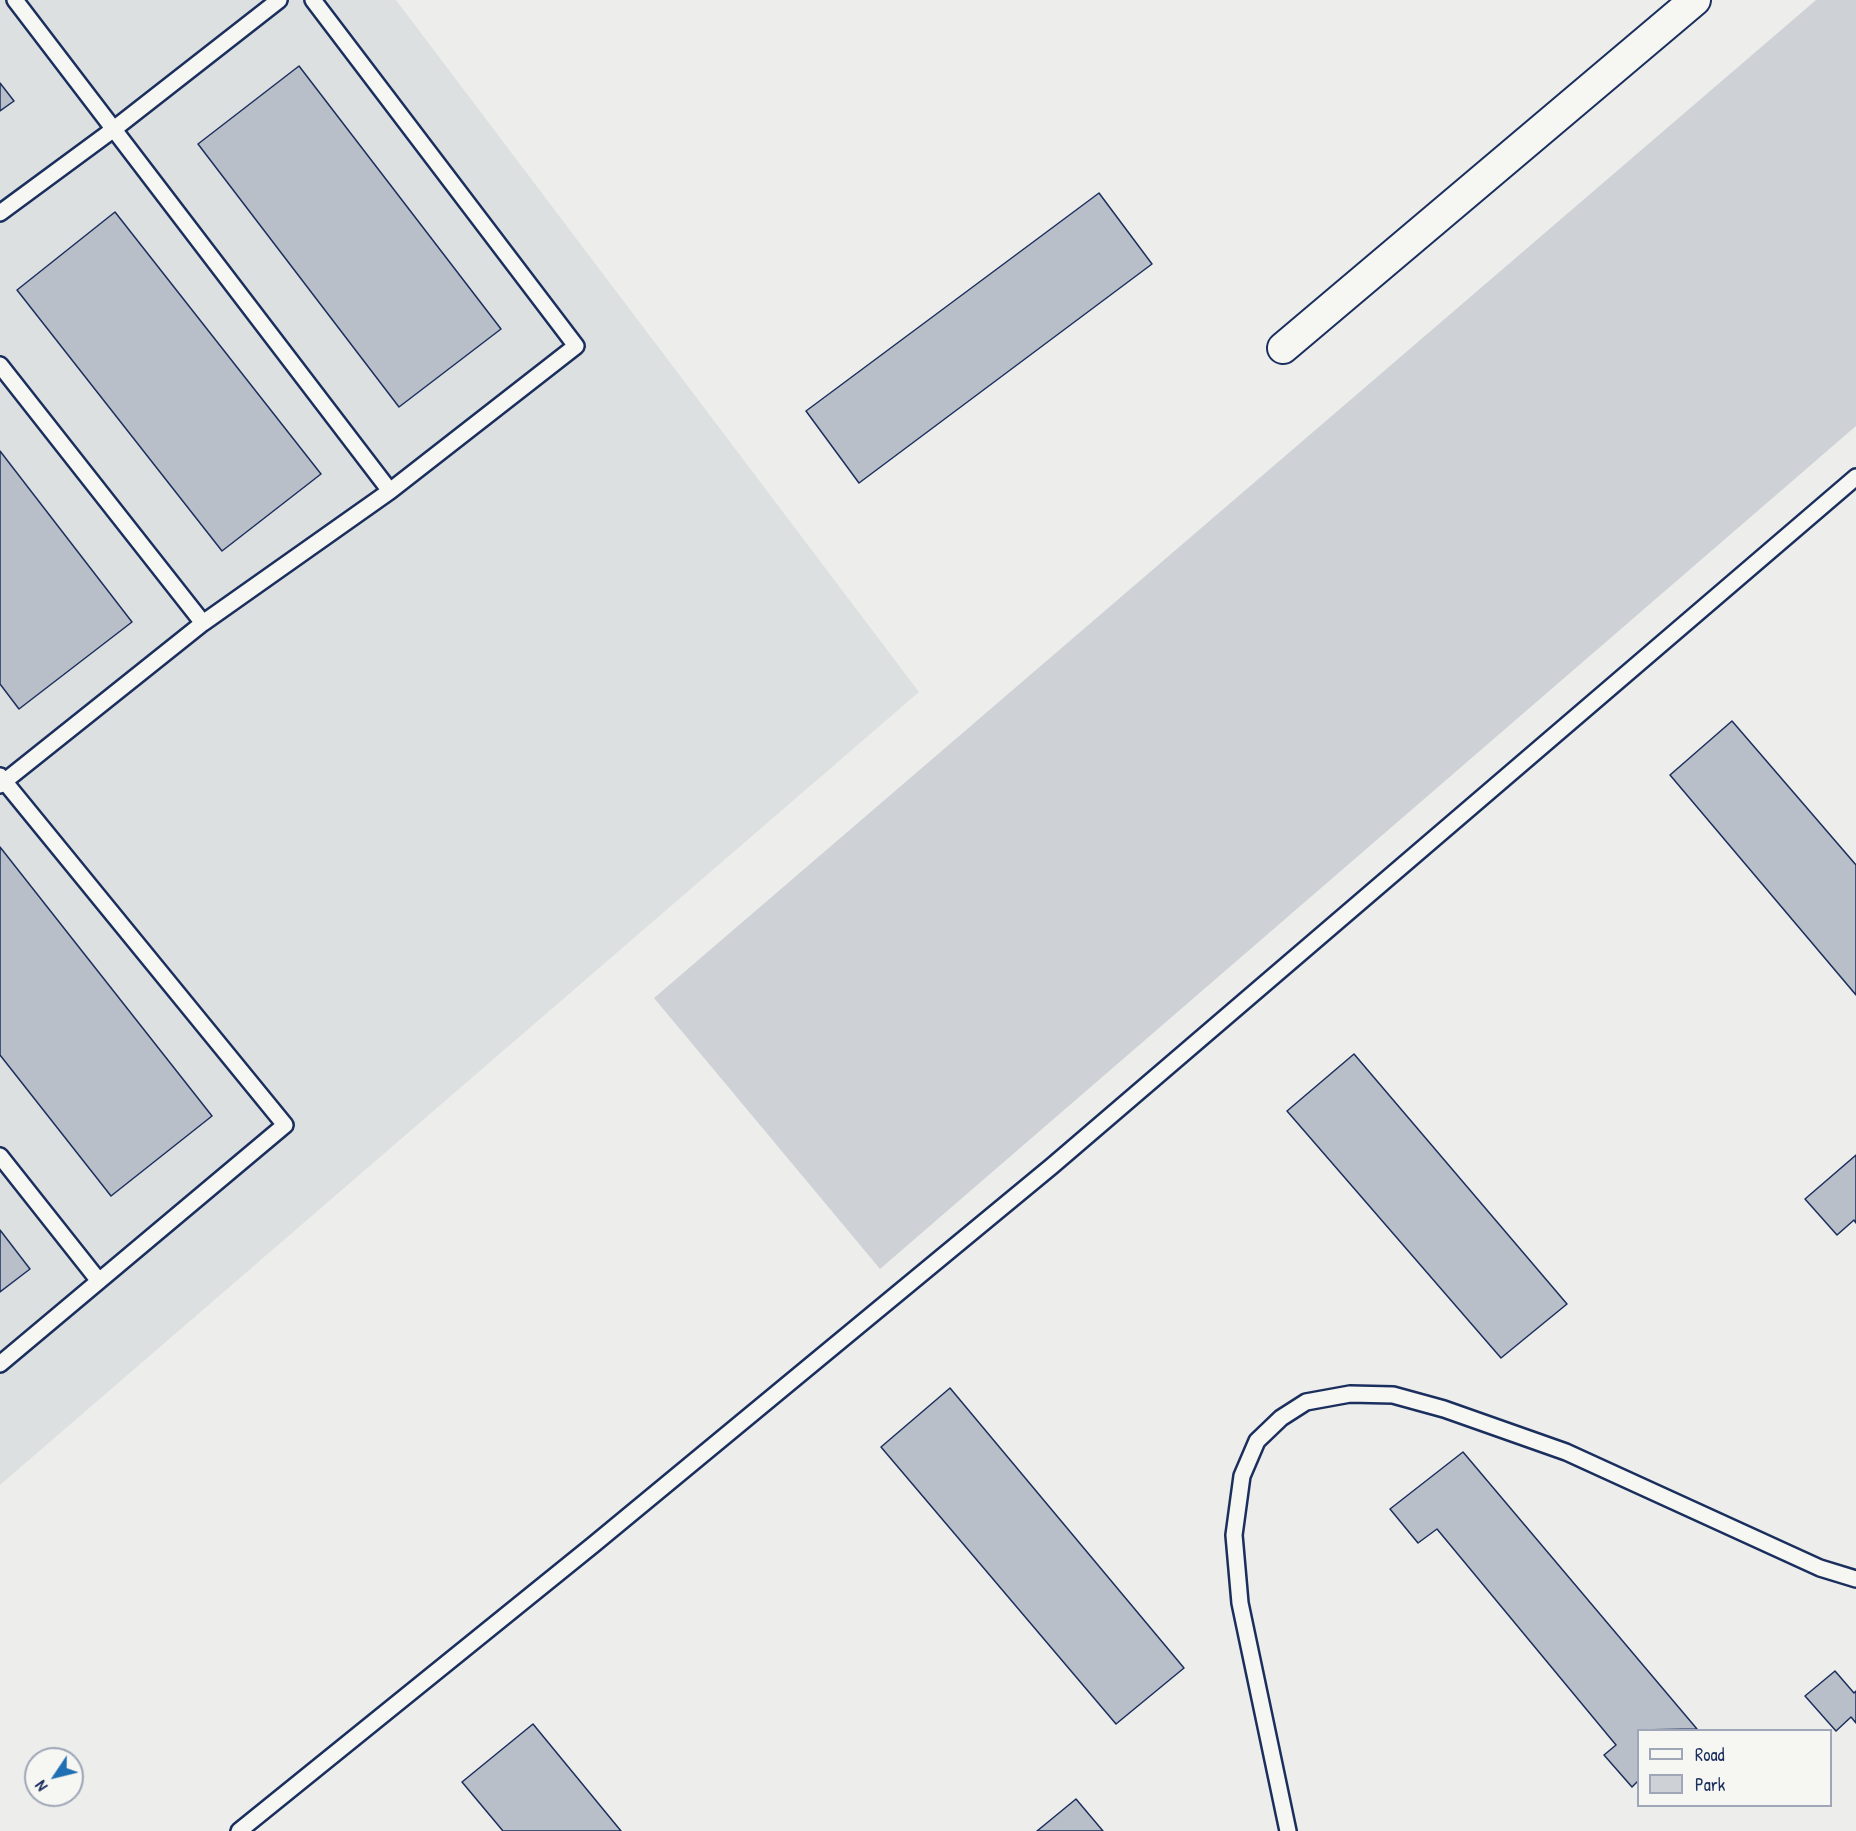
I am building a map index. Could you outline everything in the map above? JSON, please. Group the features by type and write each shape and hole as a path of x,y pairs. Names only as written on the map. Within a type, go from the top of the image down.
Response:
{"street":[{"path":"1283,348 1695,0"}],"lane":[{"path":"15,0 390,491"},
{"path":"0,213 114,129 279,0"},
{"path":"0,1364 285,1125 1,781 203,623 390,491 576,346 313,0"},
{"path":"0,365 203,623"},
{"path":"239,1831 592,1545 1052,1166 1856,477"},
{"path":"0,1156 99,1281"},
{"path":"1288,1831 1240,1603 1234,1535 1242,1476 1257,1441 1281,1418 1306,1402 1350,1394 1393,1395 1444,1409 1566,1452 1820,1569 1856,1579"}],"shaded area":[{"path":"0,0 396,0 919,692 0,1485"}],"green space":[{"path":"1816,0 1856,0 1856,426 880,1269 654,998"}],"building":[{"path":"299,66 501,329 399,407 198,144"},
{"path":"0,83 14,101 0,111"},
{"path":"1099,193 1152,264 859,483 806,411"},
{"path":"115,212 321,474 222,551 17,290"},
{"path":"0,451 132,622 19,709 0,684"},
{"path":"1732,721 1856,865 1856,995 1670,775"},
{"path":"0,847 212,1116 111,1196 0,1055"},
{"path":"1354,1054 1567,1304 1501,1358 1287,1111"},
{"path":"1856,1155 1856,1223 1854,1220 1837,1235 1805,1199"},
{"path":"0,1230 30,1269 0,1292"},
{"path":"950,1388 1184,1668 1116,1724 881,1447"},
{"path":"1463,1452 1697,1729 1637,1729 1637,1782 1632,1787 1604,1755 1616,1745 1437,1529 1418,1543 1390,1509"},
{"path":"1835,1671 1854,1693 1856,1691 1856,1723 1851,1717 1836,1731 1805,1696"},
{"path":"533,1724 621,1831 503,1831 462,1782"},
{"path":"1076,1799 1103,1831 1037,1831"}]}
